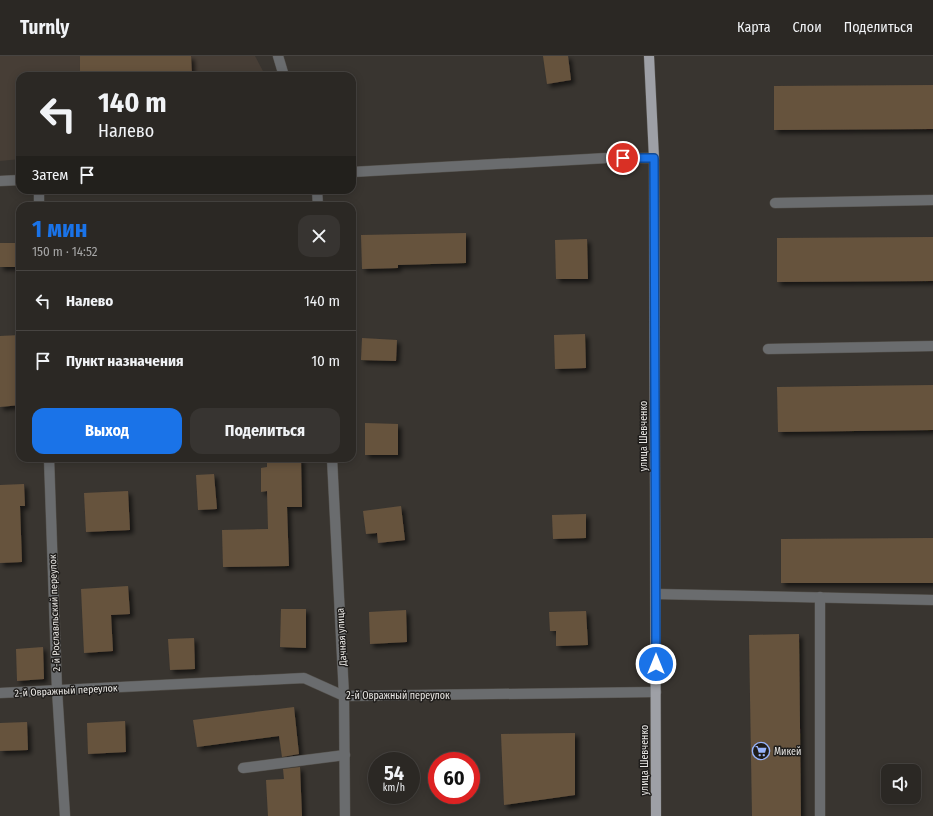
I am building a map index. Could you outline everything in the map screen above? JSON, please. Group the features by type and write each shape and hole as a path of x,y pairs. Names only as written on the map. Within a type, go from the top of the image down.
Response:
{"main road":[{"name":"улица Шевченко","path":"649,56 654,158 656,816"}],"street":[{"path":"278,56 283,72"},
{"path":"356,172 607,158 654,158"},
{"path":"0,182 16,180"},
{"path":"775,203 933,200"},
{"path":"768,348 933,346"},
{"name":"2-й Рославльский переулок","path":"49,462 57,690 65,816"},
{"name":"Дачная улица","path":"332,462 344,696 345,816"},
{"path":"656,594 933,600"},
{"path":"820,597 820,816"},
{"name":"2-й Овражный переулок","path":"0,693 304,678 344,696 656,692"},
{"path":"243,768 344,755"}],"shaded area":[{"path":"0,56 255,56 263,72 16,72 16,159 0,161"}],"building":[{"path":"80,56 191,56 192,72 80,72"},
{"path":"543,56 568,56 571,80 547,84"},
{"path":"933,85 933,129 774,130 774,86"},
{"path":"466,233 466,263 398,265 398,268 362,269 361,235"},
{"path":"933,237 933,281 777,282 777,238"},
{"path":"587,239 588,279 556,279 555,240"},
{"path":"0,243 16,243 16,267 0,267"},
{"path":"585,334 586,368 555,369 554,335"},
{"path":"16,335 16,405 0,407 0,336"},
{"path":"362,338 397,340 396,361 361,360"},
{"path":"933,385 933,430 778,432 777,387"},
{"path":"365,423 398,424 398,455 365,455"},
{"path":"267,462 301,462 302,507 287,507 289,566 223,567 222,530 268,529 267,491 261,492 261,468 267,467"},
{"path":"214,474 217,509 198,510 196,475"},
{"path":"24,484 25,506 20,506 22,562 0,563 0,485"},
{"path":"128,491 130,530 86,532 84,493"},
{"path":"401,506 405,540 378,543 377,533 366,534 363,511"},
{"path":"586,514 586,538 553,539 552,515"},
{"path":"933,538 933,583 781,583 781,539"},
{"path":"128,586 130,614 111,615 113,651 84,653 81,589"},
{"path":"281,609 306,609 306,648 280,647"},
{"path":"406,610 407,642 370,644 369,612"},
{"path":"586,611 588,645 556,646 556,631 550,631 549,612"},
{"path":"799,634 801,816 752,816 749,635"},
{"path":"194,638 195,669 170,670 168,639"},
{"path":"43,647 44,679 17,681 16,649"},
{"path":"294,707 299,754 282,757 279,736 197,747 193,720"},
{"path":"125,721 126,752 88,754 87,723"},
{"path":"27,722 28,750 0,751 0,723"},
{"path":"575,733 575,795 504,805 501,734"},
{"path":"300,767 302,816 268,816 266,780 284,779 283,769"}],"place":[{"name":"Микей","path":"761,751"}],"route":[{"path":"623,158 654,158 656,664"}]}
